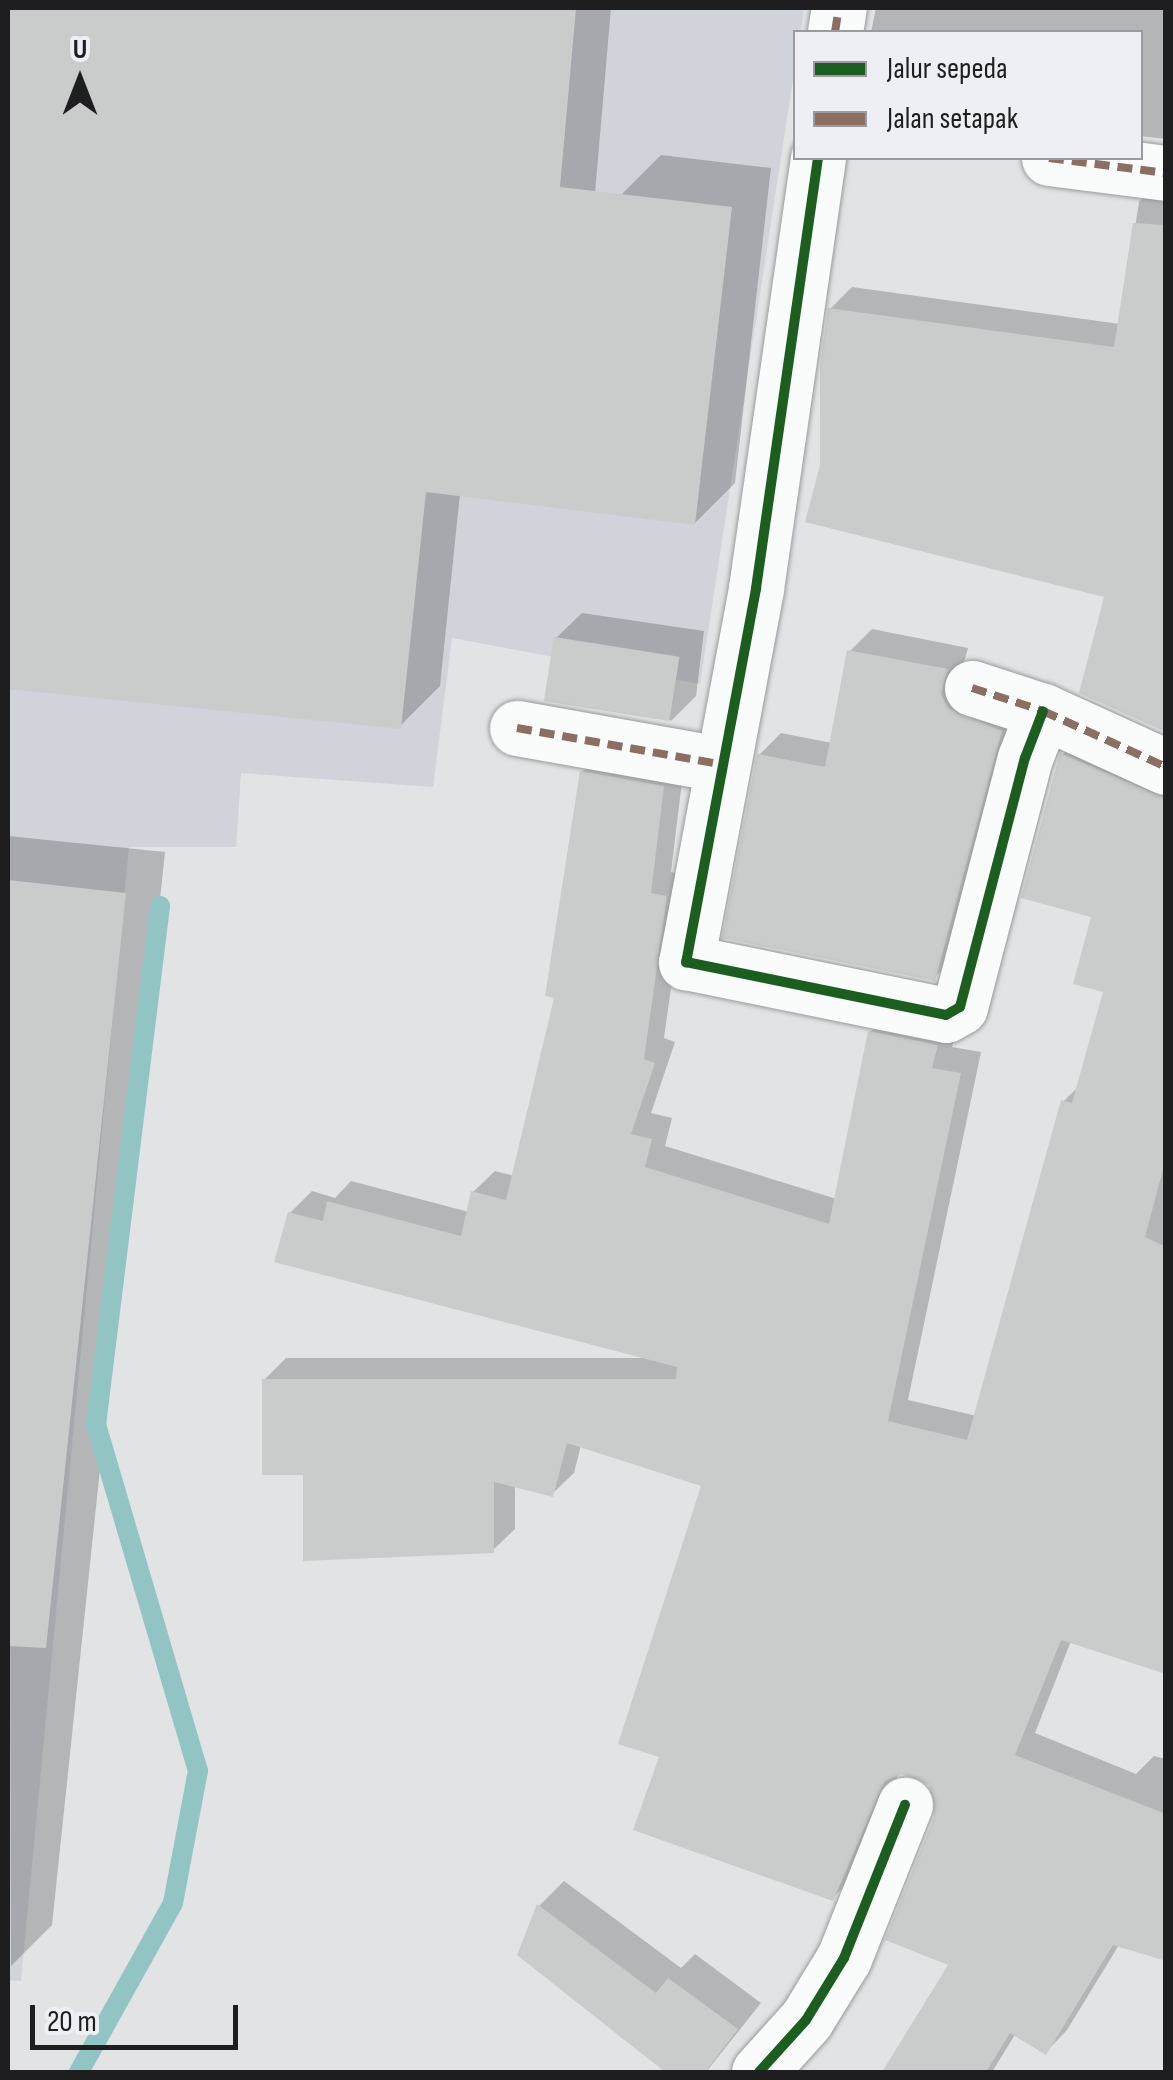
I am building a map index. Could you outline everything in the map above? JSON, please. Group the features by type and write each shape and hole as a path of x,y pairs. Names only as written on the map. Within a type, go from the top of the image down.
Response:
{"street":[{"path":"818,160 756,588 720,764 686,962 946,1015 960,1007 1024,758 1043,711"},
{"path":"1064,160 1166,173"},
{"path":"972,688 1043,711 1166,767"},
{"path":"517,728 720,764"},
{"path":"759,2072 806,2020 844,1958 905,1805"}],"shaded area":[{"path":"8,8 804,8 801,30 793,30 793,80 700,684 452,638 433,787 241,773 236,847 129,847 21,1981 8,1980"}],"building":[{"path":"8,8 576,8 560,187 732,207 695,525 426,492 401,729 8,689"},
{"path":"1133,223 1166,225 1166,732 1079,693 1104,597 805,522 820,465 820,366 828,308 1114,347"},
{"path":"554,637 679,657 669,721 544,701"},
{"path":"847,650 948,669 941,694 948,708 1002,731 935,981 722,938 757,754 825,767"},
{"path":"1060,753 1166,798 1166,1158 1145,1237 1166,1247 1166,1674 1061,1640 1015,1755 1166,1814 1166,1961 1113,1945 1046,2055 1010,2033 986,2072 882,2072 948,1965 885,1940 934,1817 929,1785 902,1774 885,1781 833,1901 633,1830 659,1757 618,1744 701,1486 567,1443 553,1497 494,1482 494,1553 303,1561 303,1475 262,1475 262,1379 676,1379 677,1367 274,1262 288,1212 323,1221 327,1201 461,1236 471,1191 506,1200 554,998 545,996 580,771 664,786 651,893 667,896 644,1059 655,1063 631,1134 652,1139 645,1167 829,1224 868,1031 938,1045 932,1068 961,1073 888,1421 967,1440 1061,1100 1072,1103 1103,992 1073,984 1091,917 1021,898"},
{"path":"8,880 126,893 46,1648 8,1646"},
{"path":"537,1904 656,1993 668,1978 738,2029 705,2072 665,2072 517,1955"}],"waterway":[{"path":"79,2072 173,1903 198,1771 96,1425 160,906"}],"marked path":[{"path":"835,30 839,8"},
{"path":"1065,160 1166,173"},
{"path":"972,688 1043,711 1166,767"},
{"path":"517,728 720,764"}],"cycle path":[{"path":"818,160 756,589 686,962 946,1015 960,1007 1025,758 1043,711"},
{"path":"759,2072 806,2020 844,1958 905,1805"}]}
